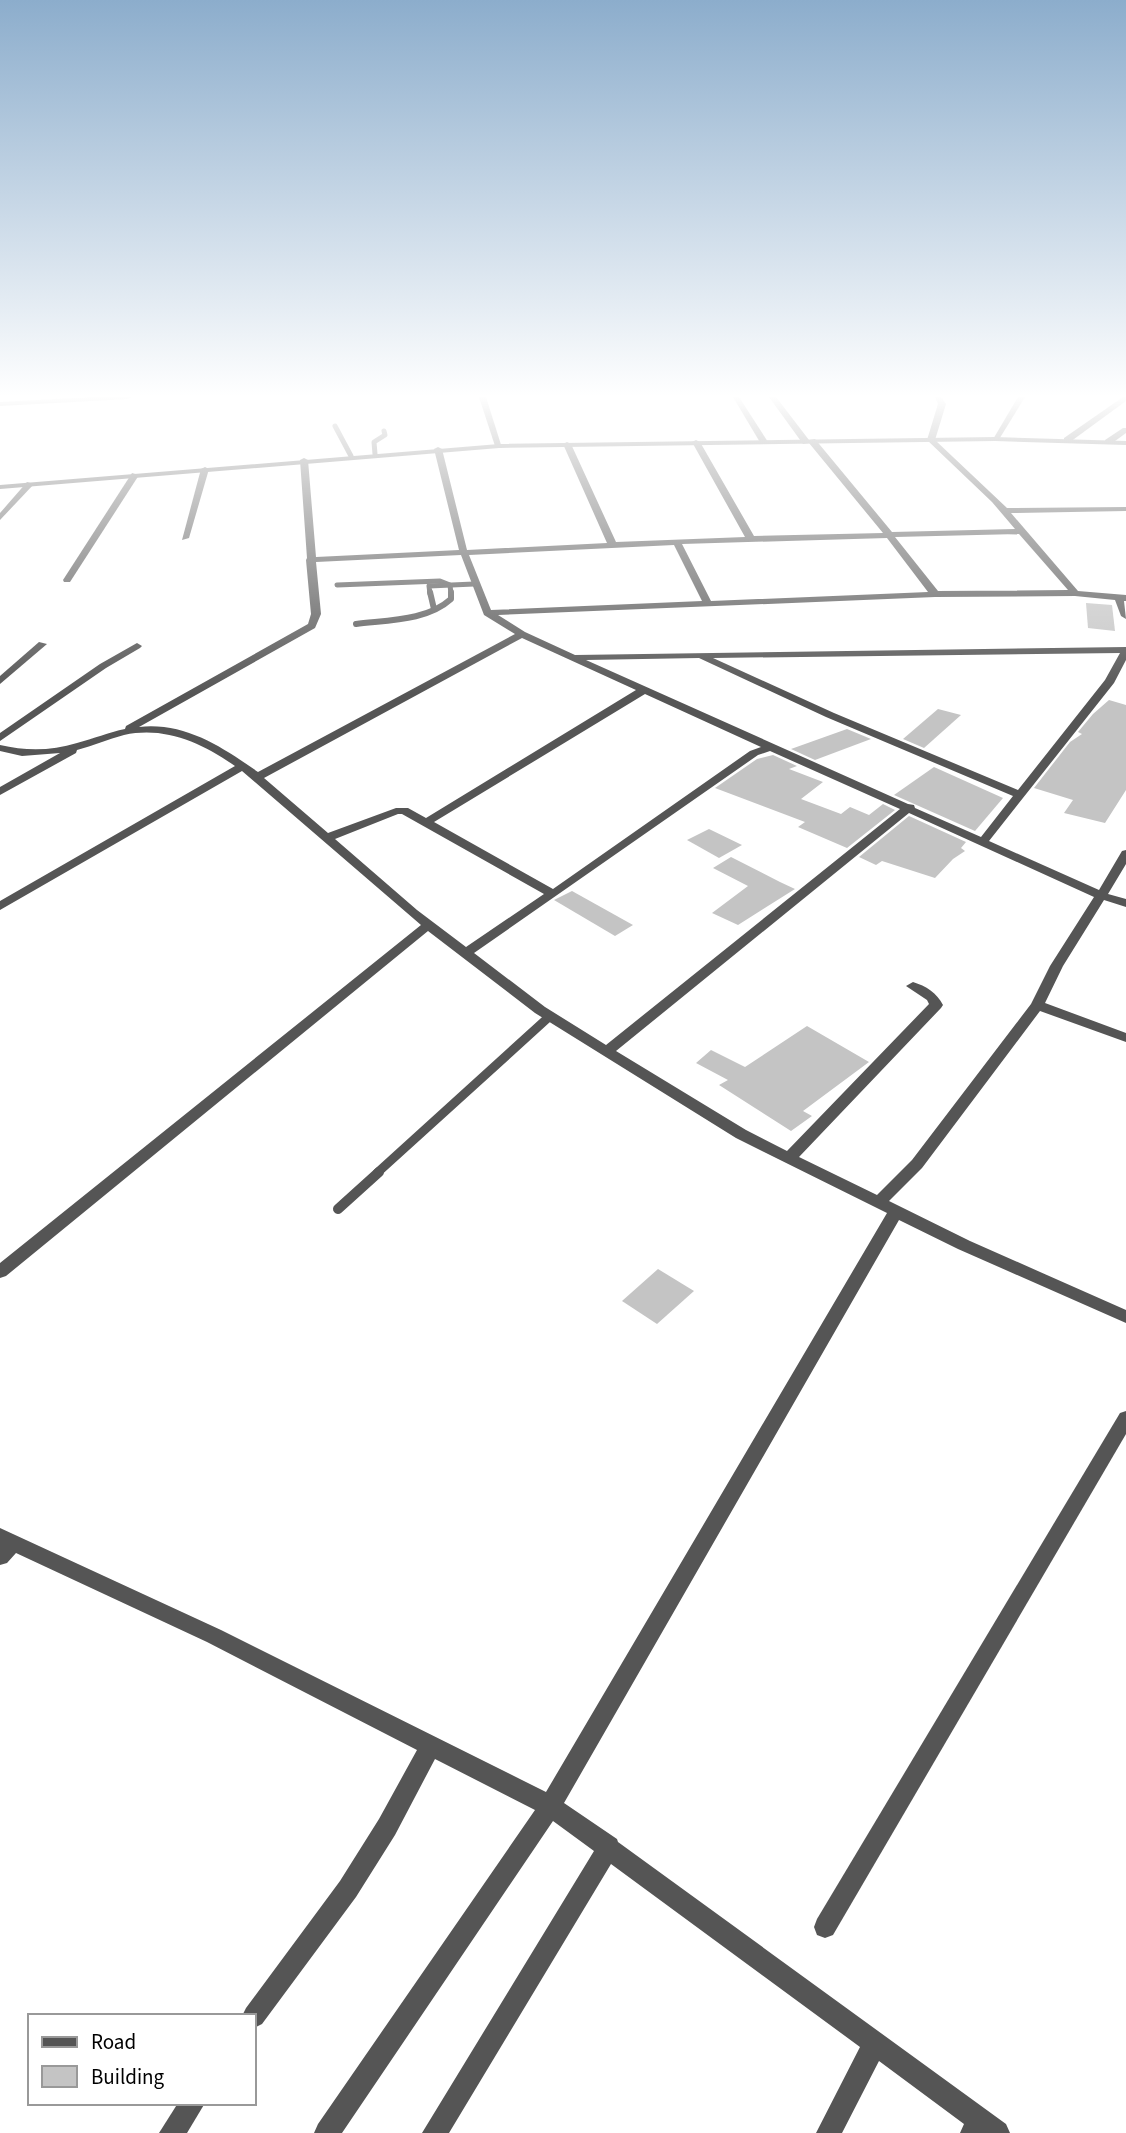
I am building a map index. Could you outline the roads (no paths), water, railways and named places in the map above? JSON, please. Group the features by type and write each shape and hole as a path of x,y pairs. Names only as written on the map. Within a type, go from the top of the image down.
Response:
{"street":[{"path":"0,517 19,497"},
{"path":"67,580 121,497"},
{"path":"185,538 197,497"},
{"path":"0,748 22,753 43,753 77,747 123,732 312,626 316,614 306,497"},
{"path":"450,497 464,553 486,613 522,634 644,690 984,840 1103,896 1126,903"},
{"path":"591,497 613,545"},
{"path":"727,497 751,539"},
{"path":"859,497 935,594"},
{"path":"989,497 1075,593"},
{"path":"1004,511 1126,509"},
{"path":"310,560 677,542 1022,531"},
{"path":"677,542 708,604"},
{"path":"486,613 935,594 1075,593 1122,598 1126,616"},
{"path":"257,777 522,634"},
{"path":"0,681 42,645"},
{"path":"0,738 103,666 137,646"},
{"path":"573,657 1126,650 1110,681 984,840"},
{"path":"698,655 830,715 1020,795"},
{"path":"428,821 644,690"},
{"path":"123,732 152,729 178,733 219,750 257,777 428,925 550,1016 741,1134 887,1207 1126,1317"},
{"path":"465,953 754,753 772,746"},
{"path":"0,792 77,747"},
{"path":"0,906 242,767"},
{"path":"607,1051 910,807"},
{"path":"326,838 396,811 412,813 553,894"},
{"path":"327,2133 550,1806 887,1207 1037,1004 1049,974 1103,896 1126,854"},
{"path":"0,1272 428,925"},
{"path":"789,1158 936,1005 933,998 913,986"},
{"path":"1037,1004 1126,1038"},
{"path":"825,1927 1126,1418"},
{"path":"5,1545 214,1636 550,1806 875,2043 983,2129"},
{"path":"255,2014 348,1889 387,1826 431,1744"},
{"path":"435,2133 609,1847"},
{"path":"829,2133 875,2043"},
{"path":"172,2133 192,2105"}],"lane":[{"path":"337,585 440,580 450,585"},
{"path":"434,609 428,588 474,584"},
{"path":"356,624 434,609 450,602 450,585"},
{"path":"338,1209 550,1016"}]}
